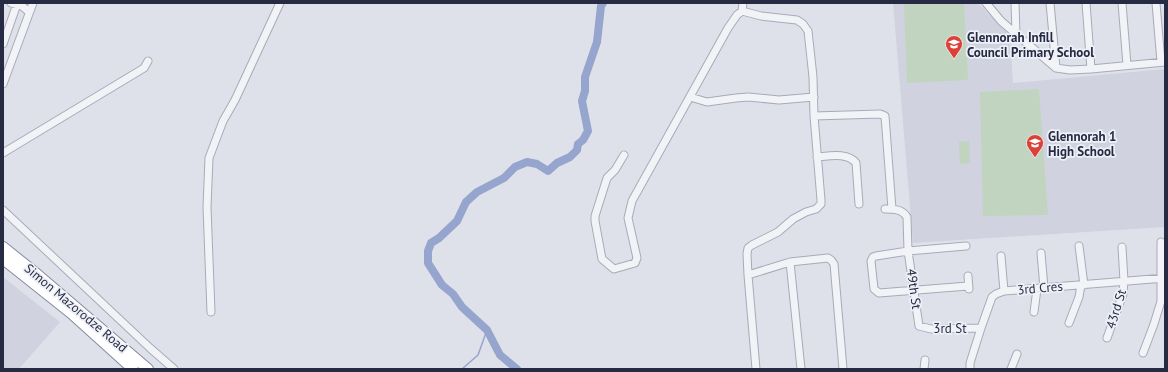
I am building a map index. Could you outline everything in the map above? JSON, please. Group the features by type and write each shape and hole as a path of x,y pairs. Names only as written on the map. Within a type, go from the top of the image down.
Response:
{"highway":[{"name":"Simon Mazorodze Road","path":"3,247 148,369"},
{"name":"Simon Mazorodze Road","path":"3,259 71,313 133,369"}],"street":[{"path":"3,84 33,3"},
{"path":"210,312 207,207 209,158 223,121 235,100 280,3"},
{"path":"624,155 616,170 607,178 595,216 602,259 614,269 636,263 637,258 628,218 632,201 728,28 736,16 742,11 743,3"},
{"path":"986,3 1001,21 1056,68 1070,70 1163,62 1156,3"},
{"path":"1015,3 1016,34"},
{"path":"1050,3 1056,68"},
{"path":"1086,3 1091,69"},
{"path":"1122,3 1127,65"},
{"path":"3,44 14,4 22,6 29,12"},
{"path":"742,11 761,16 797,20 803,24 808,31 821,200 816,209 806,212 793,219 778,232 748,248 748,275 756,369"},
{"path":"3,153 144,68 148,61"},
{"path":"690,97 707,102 748,97 779,100 814,98"},
{"name":"49th St","path":"814,116 880,114 886,116 888,209 905,213 907,217 908,251 919,326"},
{"path":"817,157 848,156 853,159 856,163 858,204"},
{"path":"3,210 144,343 174,369"},
{"path":"1143,353 1161,301 1163,278 1161,242"},
{"path":"966,246 908,251 873,257 871,261 874,289 879,293 969,287 968,276"},
{"path":"1069,323 1083,285 1079,246"},
{"name":"43rd St","path":"1107,338 1123,294 1124,281 1122,247"},
{"path":"1034,312 1041,289 1041,253"},
{"path":"1001,256 1004,291"},
{"path":"748,275 790,262 828,258 831,260 834,264 843,369"},
{"path":"790,262 801,369"},
{"name":"3rd Cres","path":"970,369 970,364 981,328 992,297 996,294 1004,291 1163,278"},
{"name":"3rd St","path":"919,326 931,329 981,328"},
{"path":"1012,369 1017,354"},
{"path":"924,369 925,360"}],"shaded area":[{"name":"Glennorah 1 High School","path":"893,3 978,3 1010,36 1013,83 1165,69 1165,227 913,243"},
{"path":"3,277 60,322 19,369 3,369"}],"green space":[{"path":"904,3 964,3 968,80 907,83"},
{"path":"1039,89 1048,215 983,216 980,92"},
{"path":"969,141 970,163 960,164 959,142"}],"waterway":[{"path":"517,369 500,355 487,330 462,307 453,294 442,285 428,263 428,251 431,243 439,238 457,221 466,202 477,192 504,178 515,167 527,162 537,164 548,171 557,163 570,157 577,150 578,144 583,140 588,131 582,101 585,91 585,77 597,42 601,6 603,3"},
{"path":"462,369 478,355 487,330"}],"place":[{"name":"Glennorah Infill Council Primary School","path":"954,59"},
{"name":"Glennorah 1 High School","path":"1035,158"}]}
